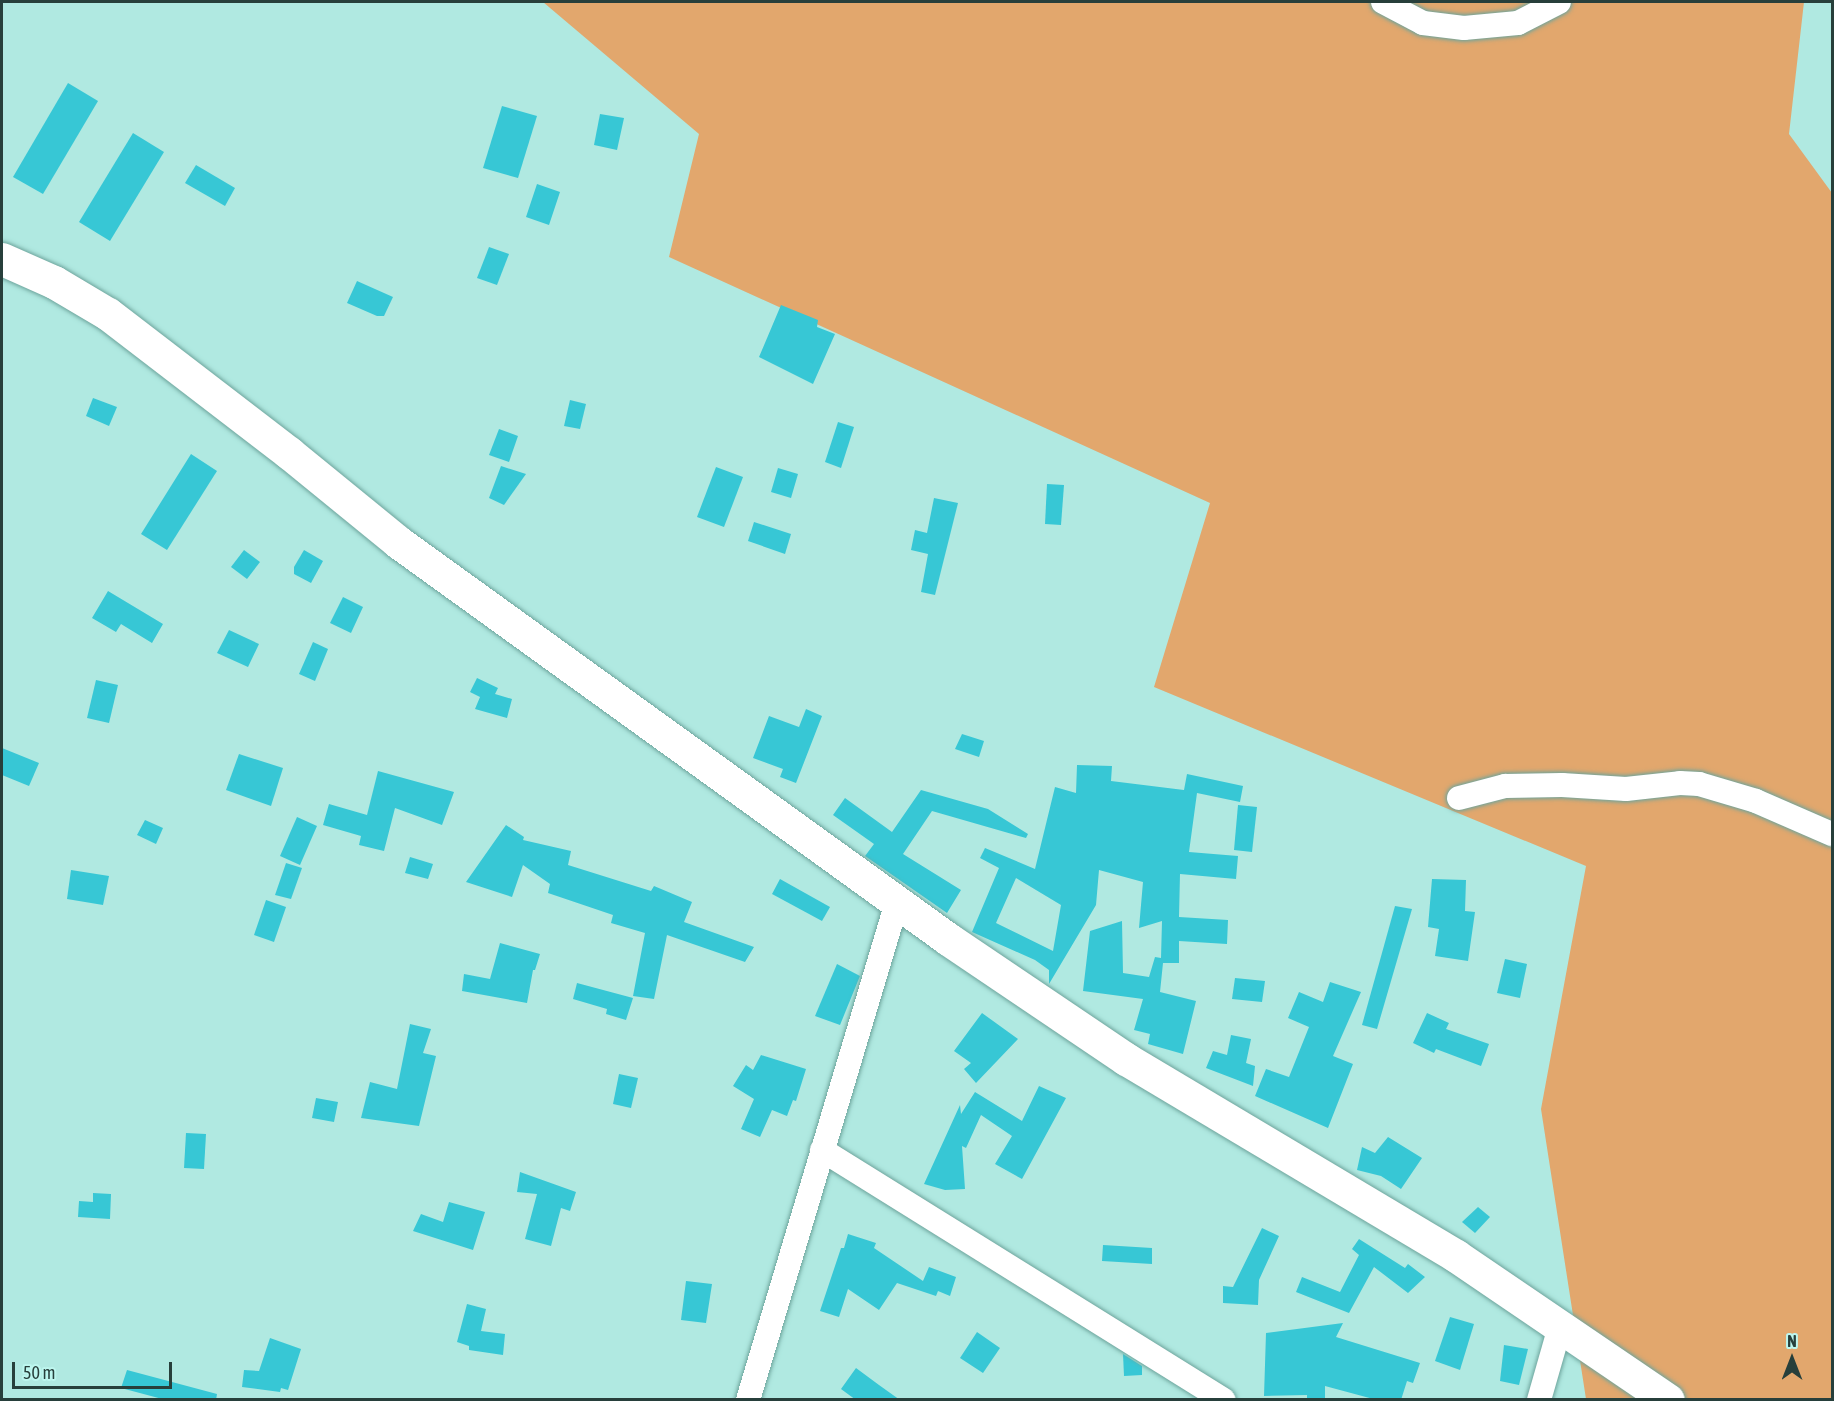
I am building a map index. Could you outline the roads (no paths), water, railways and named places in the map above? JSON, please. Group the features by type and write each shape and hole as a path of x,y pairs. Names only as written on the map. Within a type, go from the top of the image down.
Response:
{"main road":[{"path":"2,258 54,282 108,314 289,453 398,542 897,902 1126,1059 1456,1256 1668,1400"}],"street":[{"path":"1383,2 1423,23 1464,28 1518,23 1559,2"},
{"path":"1459,798 1506,786 1562,785 1626,789 1680,783 1699,784 1756,801 1833,834"},
{"path":"748,1400 897,902"},
{"path":"822,1150 1224,1400"},
{"path":"1539,1400 1560,1327"}]}
